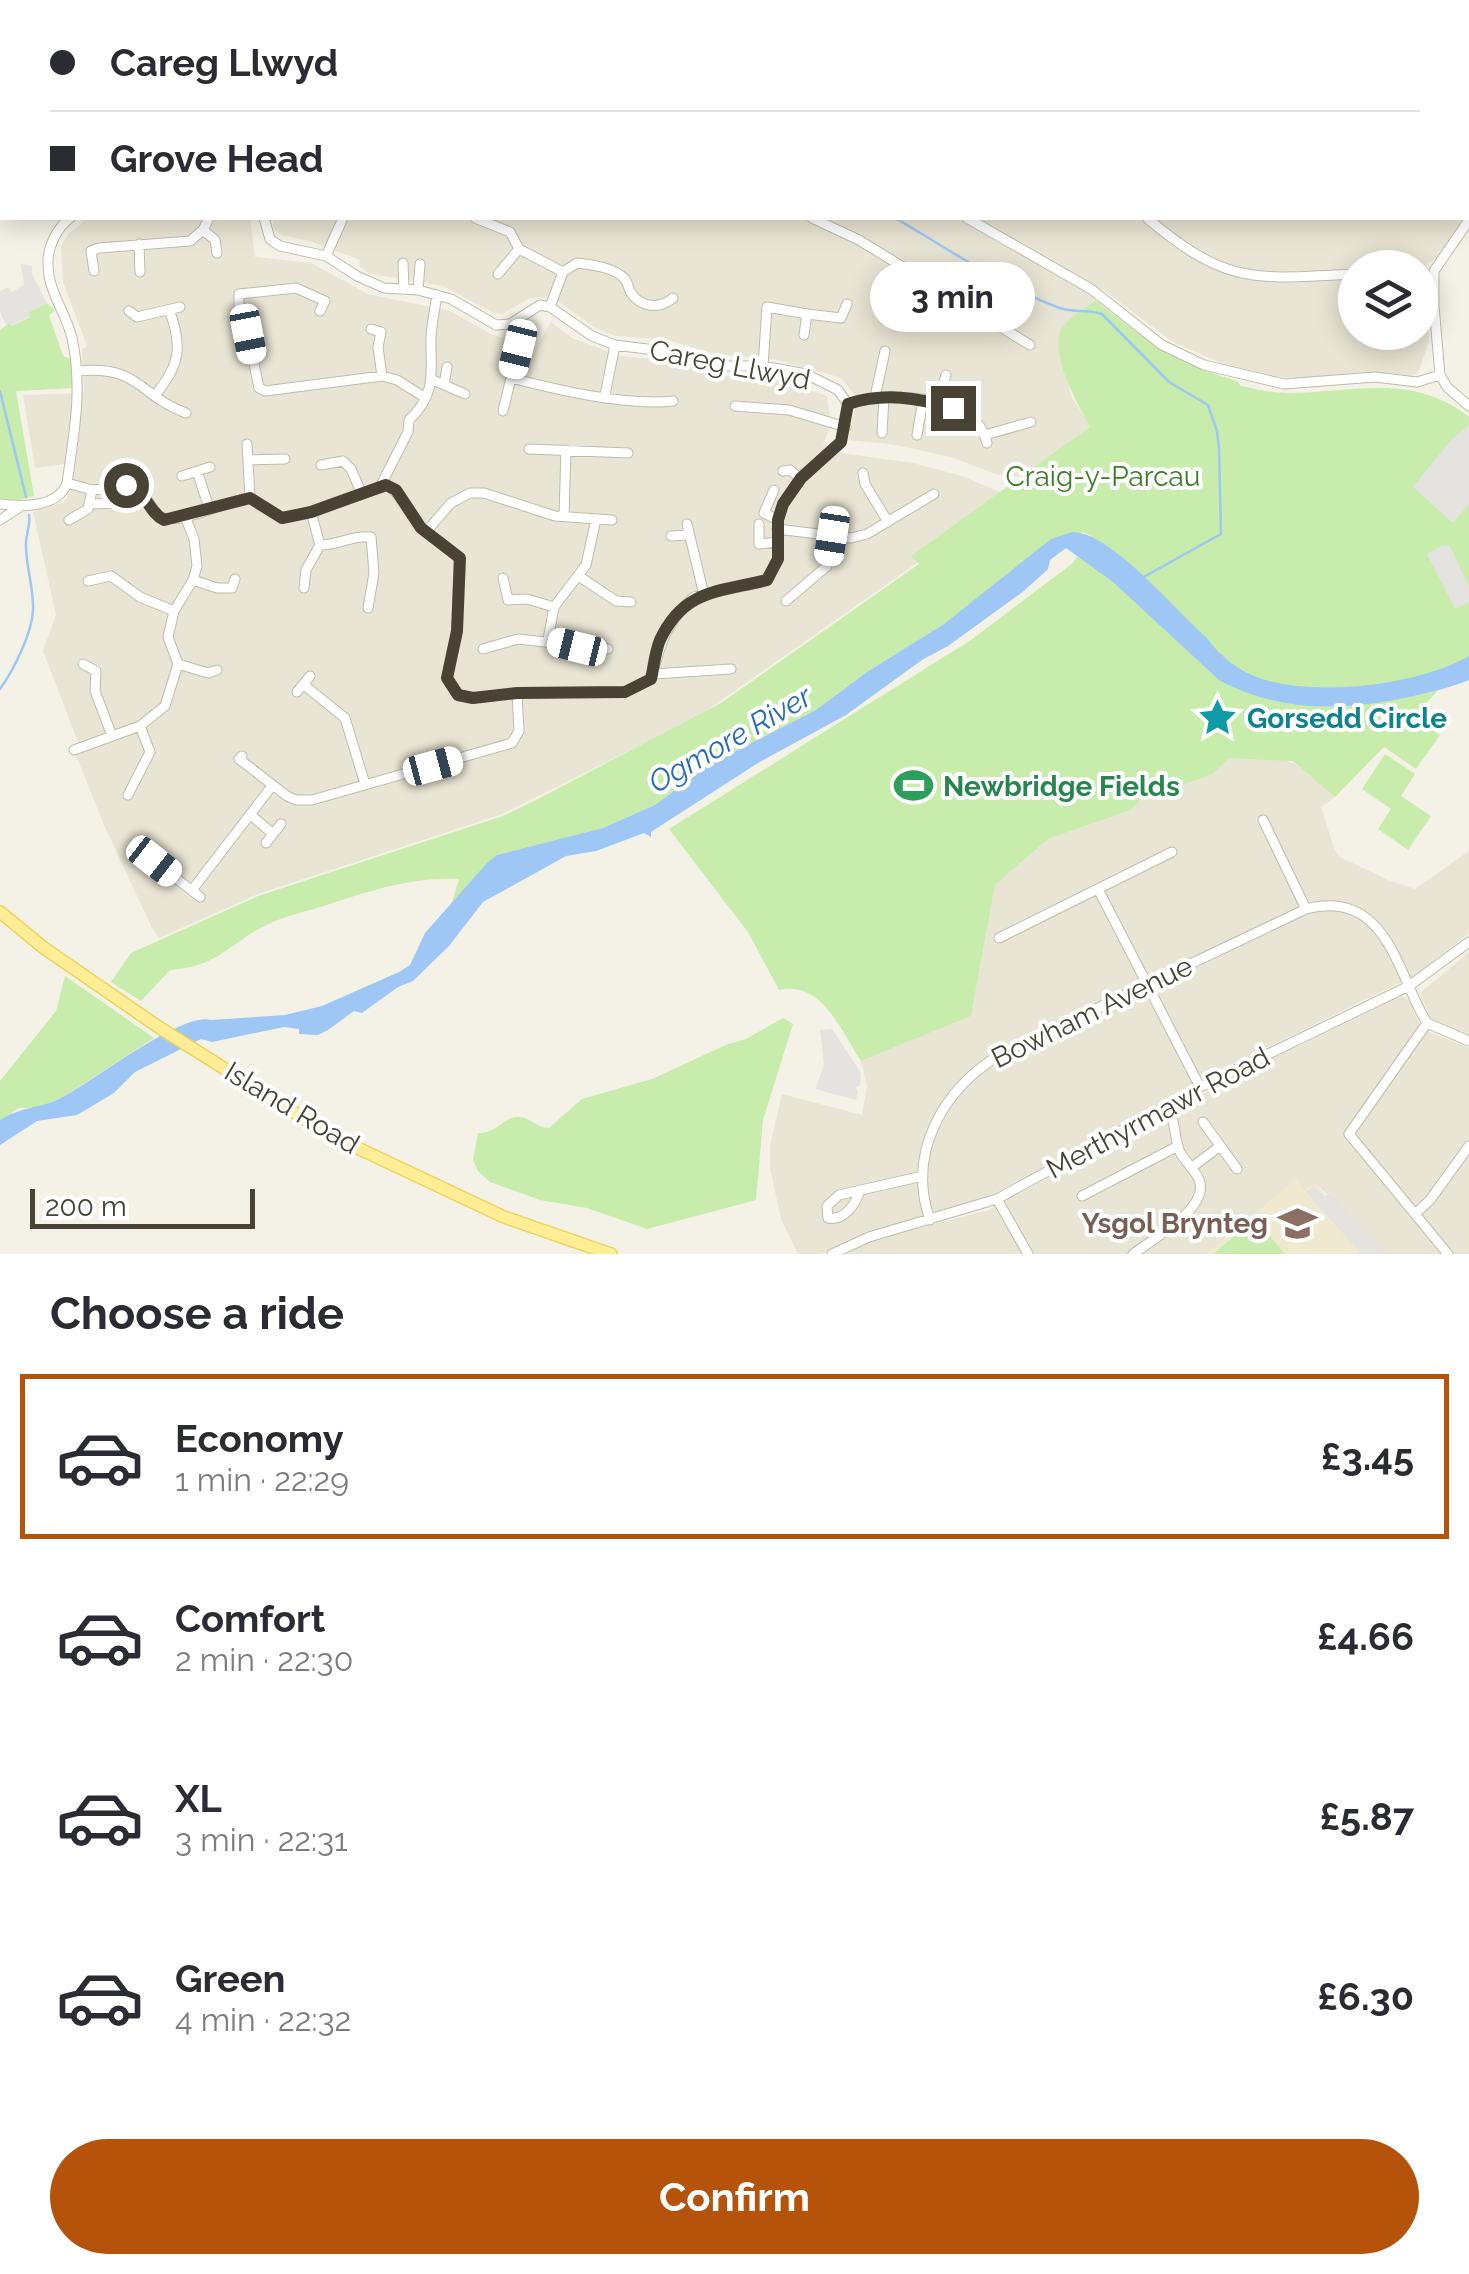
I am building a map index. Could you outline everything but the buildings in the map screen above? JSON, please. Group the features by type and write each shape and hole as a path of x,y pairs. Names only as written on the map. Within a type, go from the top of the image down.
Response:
{"main road":[{"name":"Island Road","path":"0,912 44,948 160,1028 330,1135 504,1217 611,1254"}],"street":[{"path":"0,520 20,507 57,497 67,483 78,414 76,371 72,337 50,282 48,265 54,240 69,220"},
{"path":"94,271 91,251 118,244 190,241 209,220"},
{"path":"265,220 275,244 326,256 369,282 418,290 460,303 496,325 510,324 540,306 550,307 562,272 577,263 602,267 624,277 633,296 642,304 671,304"},
{"path":"326,256 341,220"},
{"path":"480,220 510,232 519,249 562,272"},
{"path":"816,220 859,240 1030,345"},
{"path":"971,220 1091,289 1162,345 1204,365 1284,384 1375,378 1417,382 1440,375"},
{"path":"1149,220 1176,242 1230,272 1262,278 1338,275"},
{"path":"1438,265 1469,220"},
{"path":"203,230 215,240 217,253"},
{"path":"139,244 140,272"},
{"path":"498,274 519,249"},
{"path":"403,262 404,289"},
{"path":"418,290 420,264"},
{"path":"228,295 296,288 325,301"},
{"path":"239,294 239,314 248,334 259,388 382,376 397,380 424,397"},
{"path":"381,485 408,432 409,420 418,412 433,380 431,338 437,295"},
{"path":"755,305 841,318 847,304"},
{"name":"Careg Llwyd","path":"550,307 592,336 616,345 687,354 726,366 763,366 806,374 838,390 848,404"},
{"path":"763,366 767,307"},
{"path":"134,328 133,314 174,308 179,355 168,379 155,394"},
{"path":"804,335 807,314"},
{"path":"380,332 382,376"},
{"path":"605,396 616,345"},
{"path":"503,411 518,349"},
{"path":"1436,350 1440,375 1447,387 1469,406"},
{"path":"871,354 883,354 879,397 882,433"},
{"path":"444,384 447,368"},
{"path":"76,371 118,372 170,407 186,413"},
{"path":"938,403 946,376"},
{"path":"511,378 578,394 655,403 673,400"},
{"path":"433,380 465,394"},
{"path":"67,483 92,490 132,486 141,491 159,517 171,520 250,498 282,518 311,512 381,485 396,490 426,532 456,553 461,566 457,631 448,672 448,684 458,695 466,698 517,693 625,692 646,683 671,621 694,597 767,580 778,559 777,524 783,504 801,478 841,442 848,404 879,397 938,403 974,417 986,439 1031,422"},
{"path":"916,435 924,423 923,400"},
{"path":"735,406 789,410 846,427"},
{"path":"247,444 250,498"},
{"path":"528,448 628,452"},
{"path":"564,516 566,450"},
{"path":"248,460 285,459"},
{"path":"321,465 343,460 361,492"},
{"path":"182,476 210,466"},
{"path":"783,471 790,470 801,478"},
{"path":"197,471 209,508"},
{"path":"862,481 888,522"},
{"path":"66,520 84,514 92,490"},
{"path":"774,490 764,514 777,524 851,538 867,534 934,494"},
{"path":"426,532 451,504 470,492 484,493 532,511 612,520"},
{"path":"90,504 126,503"},
{"path":"0,504 20,507"},
{"path":"304,588 306,570 320,544 311,512"},
{"path":"74,750 140,726 164,706 178,664 168,637 174,611 193,580 197,554 186,516"},
{"path":"548,640 554,607 580,576 590,552 596,519"},
{"path":"759,524 759,544 777,542"},
{"path":"671,536 688,529 704,595"},
{"path":"320,544 338,545 360,536 371,537 374,573 368,608"},
{"path":"786,601 827,566 832,536"},
{"path":"84,583 111,576 140,598 174,611"},
{"path":"580,576 627,602 621,616"},
{"path":"503,578 503,601 527,598 554,607"},
{"path":"193,580 216,588 232,588 236,579"},
{"path":"483,648 518,639 608,649"},
{"path":"83,664 96,671"},
{"path":"178,664 208,673 218,670"},
{"path":"96,671 107,666"},
{"path":"652,674 731,669"},
{"path":"96,671 95,691 112,736"},
{"path":"304,684 345,718 365,784"},
{"path":"239,760 287,796 303,800 512,744 519,730 517,693"},
{"path":"135,792 150,752 140,726"},
{"path":"154,861 196,894 272,786"},
{"path":"251,815 273,834"},
{"path":"1262,820 1306,909 1340,907 1371,922 1388,940 1427,1023 1469,1041"},
{"path":"266,843 281,824"},
{"path":"1000,938 1172,852"},
{"path":"1098,889 1200,1087"},
{"name":"Bowham Avenue","path":"930,1220 923,1176 928,1145 950,1096 974,1071 1002,1053 1306,909"},
{"name":"Merthyrmawr Road","path":"832,1254 869,1238 997,1199 1200,1087 1410,986 1467,948"},
{"path":"1427,1023 1349,1134 1448,1254"},
{"path":"1133,1254 1196,1204 1200,1186 1178,1146 1178,1131 1168,1104"},
{"path":"1204,1122 1237,1170"},
{"path":"1082,1196 1178,1146"},
{"path":"1191,1168 1220,1146"},
{"path":"1414,1214 1430,1200 1469,1147"},
{"path":"860,1191 923,1176"},
{"path":"997,1199 1028,1254"}],"shaded area":[{"path":"86,220 250,220 255,257 311,263 368,294 450,311 491,334 535,349 551,322 572,338 620,356 666,360 718,375 782,381 827,396 831,425 823,444 842,453 913,463 962,476 1011,497 700,715 502,814 258,894 159,938 104,825 74,750 80,747 43,651 56,615 33,512 64,502 70,492 73,463 35,468 23,395 84,393 82,349 87,346 63,282 61,246 69,233"},
{"path":"272,220 1465,220 1438,256 1438,250 1338,250 1338,350 1426,350 1418,373 1412,375 1362,372 1281,377 1221,363 1173,342 1102,289 1090,305 1064,325 1059,337 1071,396 1096,435 1039,478 998,475 951,457 848,440 854,394 842,379 832,375 777,360 715,354 668,340 616,336 596,328 559,302 543,298 530,298 502,314 494,313 443,286 370,274 359,266 360,260 310,241 281,235 274,229"},
{"path":"21,264 32,266 32,274 47,303 29,312 30,316 6,325 0,312 0,291 8,287 11,292 24,285"},
{"path":"1469,425 1469,504 1453,523 1413,487 1451,440"},
{"path":"1443,545 1450,546 1469,587 1469,602 1455,609 1427,554"},
{"path":"1229,758 1283,759 1304,768 1335,797 1321,807 1340,857 1388,880 1415,889 1469,851 1469,933 1416,975 1204,1078 990,1196 821,1254 798,1254 781,1219 770,1168 770,1146 782,1094 862,1115 867,1086 861,1061 971,1016 995,885 1048,839 1131,810 1158,782 1213,774"},
{"path":"1469,952 1469,1034 1431,1019 1420,993"},
{"path":"1402,996 1409,1000 1419,1023 1429,1032 1469,1048 1469,1254 1387,1254 1330,1192 1327,1194 1314,1183 1305,1191 1296,1180 1207,1254 840,1254 883,1237 989,1210 1238,1075"},
{"path":"832,1029 861,1073 860,1086 855,1087 856,1100 815,1089 824,1066 820,1030"},
{"name":"Ysgol Brynteg","path":"1296,1180 1305,1191 1314,1183 1379,1254 1207,1254"},
{"path":"1314,1186 1324,1197 1330,1192 1387,1254 1361,1254 1306,1192"}],"green space":[{"name":"Newbridge Fields","path":"1095,300 1161,349 1241,386 1287,393 1404,390 1426,394 1469,417 1469,657 1414,716 1440,735 1416,769 1384,747 1335,797 1293,761 1229,758 1213,774 1173,788 1168,782 1158,782 1131,810 1048,839 995,885 971,1016 861,1061 819,1000 794,989 779,990 748,932 669,829 971,640 1073,563 1091,536 1082,532 996,584 816,710 709,765 655,805 603,828 497,856 450,909 459,879 390,886 273,922 214,958 170,970 141,1001 111,982 131,953 258,896 503,816 721,703 919,564 911,556 1090,427 1072,392 1058,348 1064,325"},
{"path":"47,303 55,311 49,315 63,356 71,359 73,388 16,391 34,496 19,500 0,498 0,330 30,317 28,312"},
{"path":"1385,754 1415,774 1401,796 1431,816 1408,850 1378,829 1391,809 1362,789"},
{"path":"65,976 154,1038 63,1097 36,1108 19,1108 0,1120 0,1081 56,1011"},
{"path":"783,1018 793,1024 763,1120 756,1200 647,1229 587,1208 540,1200 490,1182 478,1171 473,1160 478,1133 517,1117 549,1128 582,1099 652,1079 746,1039"},
{"path":"1255,1219 1285,1254 1213,1254"}],"water":[{"path":"1072,532 1105,544 1160,592 1224,657 1262,679 1311,687 1368,685 1423,674 1469,656 1469,680 1409,697 1360,705 1312,706 1265,699 1219,680 1113,582 1066,548 1050,560 1048,569 1024,591 948,646 846,715 758,763 651,832 651,837 644,833 596,851 566,856 483,902 449,946 413,981 362,1013 354,1011 318,1035 299,1034 299,1029 284,1027 212,1042 201,1039 135,1072 114,1093 77,1115 37,1121 0,1145 0,1120 59,1099 179,1026 197,1020 285,1015 322,1006 399,972 410,965 425,933 497,855 603,828 655,805 709,765 816,710 867,672 944,624 1051,539"}],"waterway":[{"path":"898,220 1036,298 1063,309 1102,314 1169,382 1208,405 1219,449 1221,534 1140,579"},
{"path":"0,391 26,497"},
{"path":"0,689 21,652 32,620 26,546 29,515"}],"place":[{"name":"Gorsedd Circle","path":"1217,718"},
{"name":"Newbridge Fields","path":"913,786"},
{"name":"Ysgol Brynteg","path":"1298,1223"}],"route":[{"path":"126,485 141,491 152,510 164,520 250,498 282,518 311,512 386,485 396,490 421,528 460,558 457,631 447,678 453,691 466,698 517,693 625,692 651,679 660,641 671,621 694,597 767,580 778,559 778,520 783,504 801,478 841,442 848,404 890,396 953,408"}],"park label":[{"name":"Craig-y-Parcau","path":"1103,476"}],"water label":[{"name":"Ogmore River","path":"730,739"}]}
